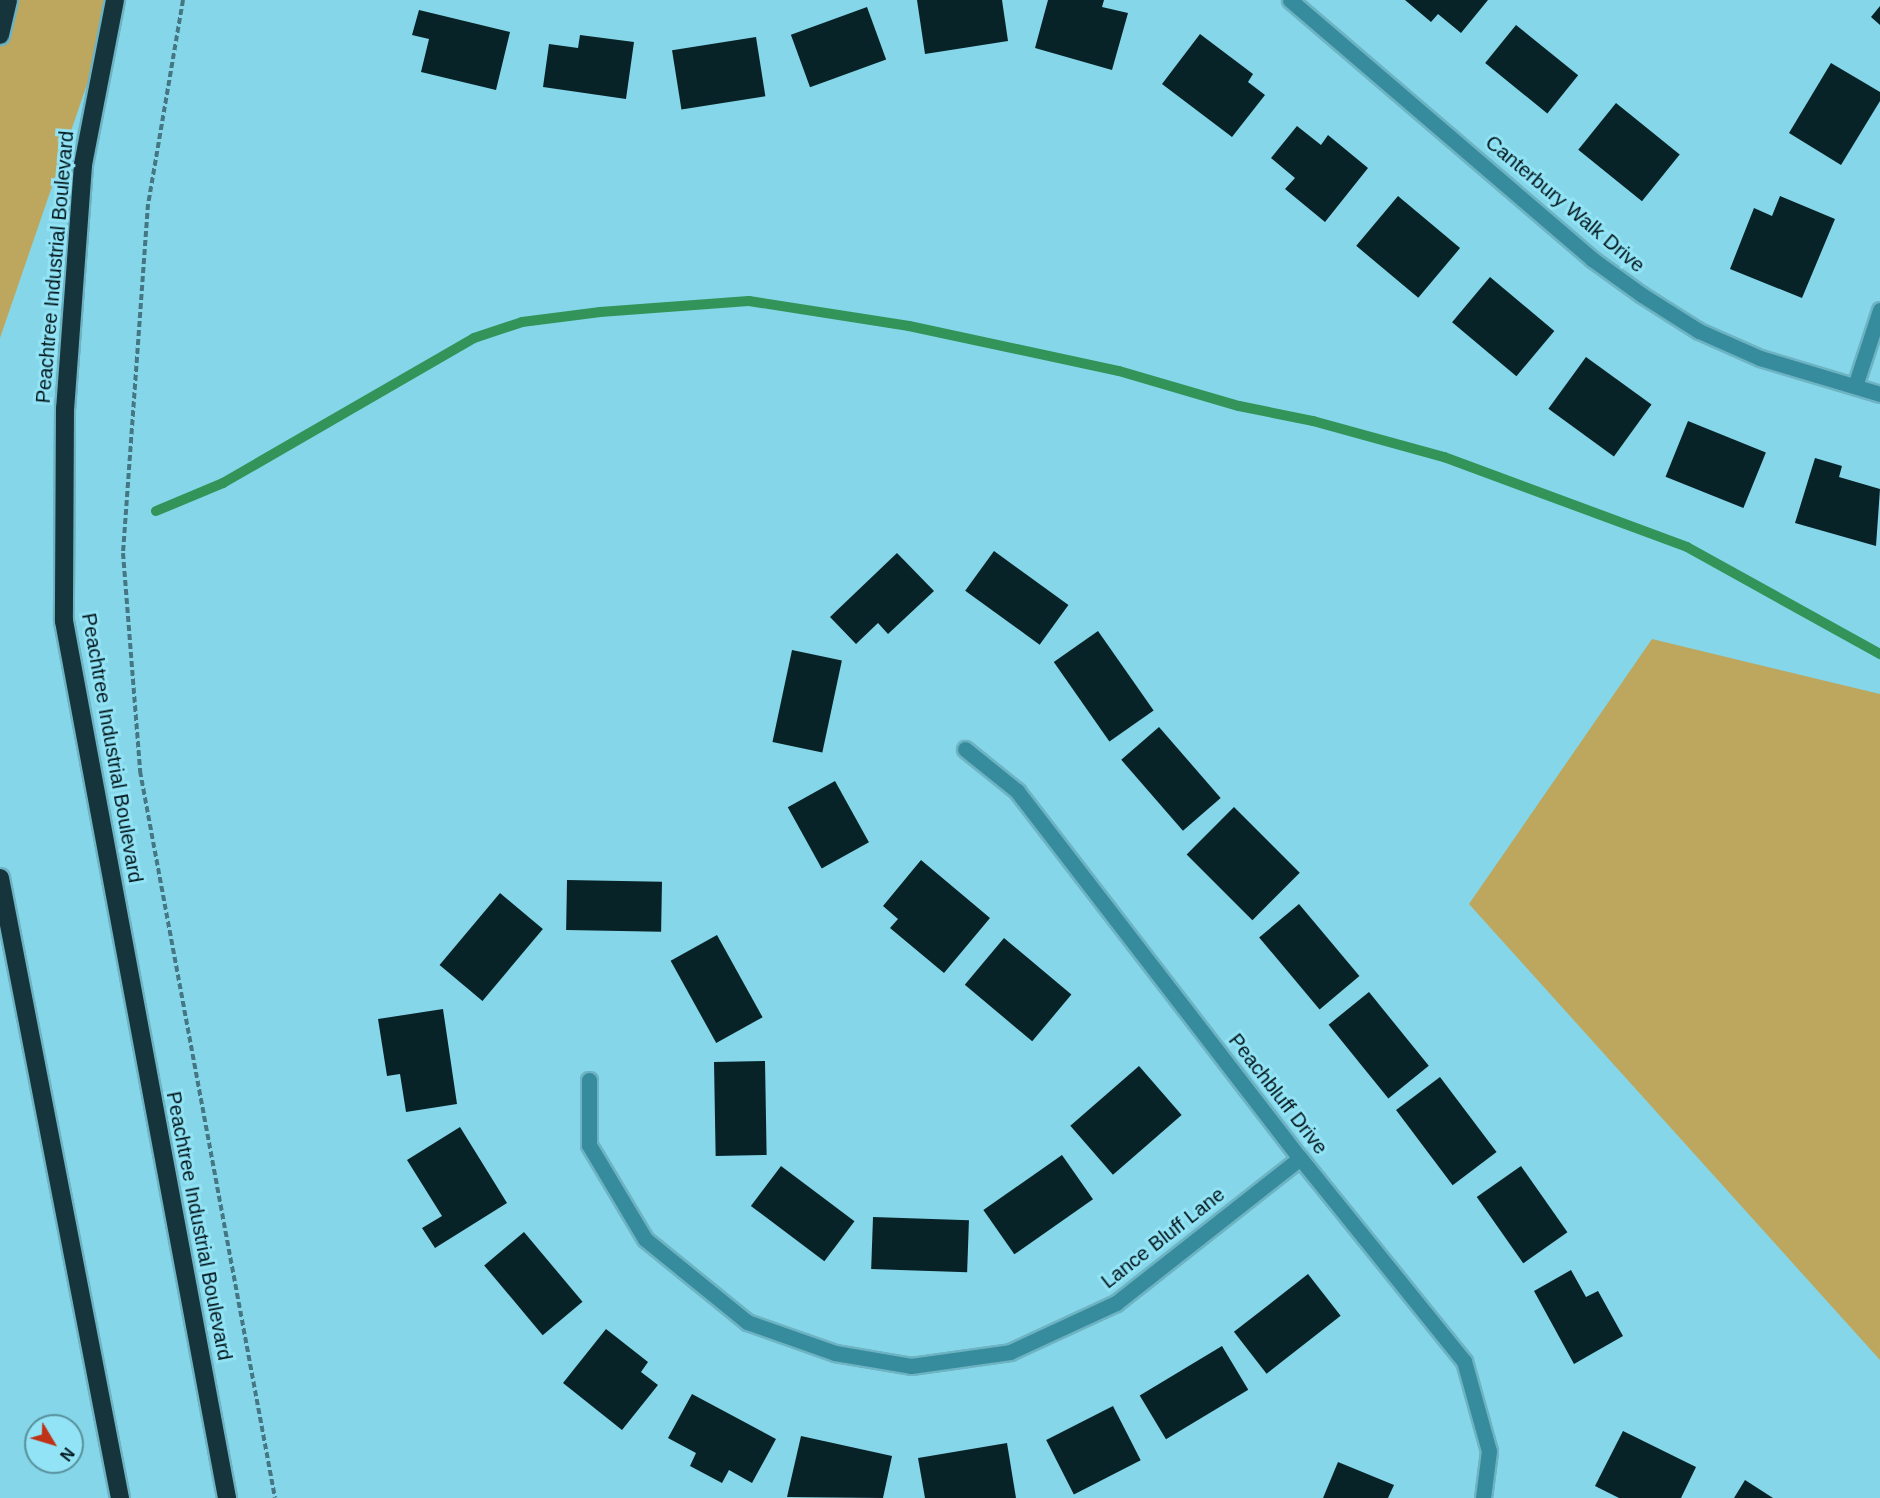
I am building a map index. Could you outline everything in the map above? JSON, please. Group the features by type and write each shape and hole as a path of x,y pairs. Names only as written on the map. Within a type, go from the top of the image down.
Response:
{"highway":[{"path":"0,35 8,0"},
{"name":"Peachtree Industrial Boulevard","path":"116,0 83,165 65,408 64,621 227,1498"},
{"path":"0,878 120,1498"}],"street":[{"name":"Canterbury Walk Drive","path":"1290,0 1592,259 1642,295 1699,331 1750,353 1880,394"},
{"path":"1854,386 1880,310"},
{"name":"Peachbluff Drive","path":"965,749 1017,791 1300,1158 1464,1361 1490,1451 1484,1498"},
{"name":"Lance Bluff Lane","path":"589,1080 589,1145 645,1239 747,1322 835,1353 911,1365 1010,1352 1116,1303 1300,1158"}],"path":[{"path":"183,0 148,204 123,553 140,771 275,1498"}],"shaded area":[{"path":"0,0 116,0 0,338"},
{"path":"1652,639 1880,694 1880,1360 1469,904"}],"building":[{"path":"917,0 1002,0 1008,41 925,54"},
{"path":"1048,0 1104,0 1102,7 1128,13 1112,70 1035,48"},
{"path":"1405,0 1488,0 1461,33 1438,14 1431,22"},
{"path":"1880,6 1880,25 1871,17"},
{"path":"867,7 886,60 810,87 791,35"},
{"path":"419,10 510,32 496,90 421,72 429,39 412,35"},
{"path":"1516,25 1578,75 1547,113 1485,63"},
{"path":"1200,34 1253,74 1248,82 1265,95 1232,137 1162,84"},
{"path":"580,35 634,42 626,99 543,87 549,44 578,48"},
{"path":"756,37 765,96 681,110 672,50"},
{"path":"1831,63 1880,92 1880,101 1841,165 1789,133"},
{"path":"1616,103 1680,155 1642,201 1578,150"},
{"path":"1297,126 1321,145 1328,135 1368,168 1325,222 1285,189 1295,178 1271,158"},
{"path":"1398,196 1460,248 1418,298 1356,246"},
{"path":"1780,196 1835,219 1802,298 1730,269 1754,208 1772,216"},
{"path":"1490,277 1554,331 1516,376 1452,322"},
{"path":"1586,357 1652,405 1614,456 1548,409"},
{"path":"1688,421 1766,452 1743,508 1666,477"},
{"path":"1815,458 1842,466 1839,477 1880,489 1876,546 1795,523"},
{"path":"994,551 1068,605 1040,645 965,591"},
{"path":"897,553 934,591 888,634 878,623 856,644 830,617"},
{"path":"1098,631 1154,710 1109,741 1054,662"},
{"path":"792,650 842,661 822,753 772,742"},
{"path":"1159,727 1221,798 1183,831 1121,760"},
{"path":"835,781 869,842 822,868 788,807"},
{"path":"1234,807 1300,873 1252,920 1187,854"},
{"path":"921,860 990,918 944,973 890,928 898,919 883,906"},
{"path":"567,880 662,882 661,932 566,930"},
{"path":"500,893 543,929 482,1001 440,965"},
{"path":"1299,904 1359,976 1320,1009 1259,937"},
{"path":"717,935 763,1017 716,1043 671,961"},
{"path":"1004,938 1071,995 1032,1041 965,985"},
{"path":"1369,992 1429,1066 1388,1099 1329,1025"},
{"path":"443,1009 457,1104 406,1112 400,1074 387,1076 378,1019"},
{"path":"765,1061 767,1155 716,1156 714,1062"},
{"path":"1139,1066 1182,1115 1113,1175 1070,1126"},
{"path":"1440,1077 1497,1152 1453,1185 1396,1110"},
{"path":"460,1127 507,1203 435,1248 422,1228 442,1216 407,1160"},
{"path":"1062,1155 1093,1199 1014,1254 983,1210"},
{"path":"781,1166 854,1221 824,1261 751,1206"},
{"path":"1521,1166 1567,1232 1523,1263 1477,1197"},
{"path":"873,1217 969,1220 967,1272 871,1269"},
{"path":"524,1232 582,1302 543,1335 484,1265"},
{"path":"1571,1270 1586,1297 1598,1291 1623,1336 1574,1364 1534,1291"},
{"path":"1308,1274 1341,1316 1267,1374 1234,1332"},
{"path":"606,1329 648,1362 641,1372 658,1385 622,1430 563,1383"},
{"path":"1222,1346 1248,1390 1166,1439 1140,1395"},
{"path":"692,1394 776,1439 752,1483 729,1470 722,1483 690,1466 696,1453 668,1438"},
{"path":"1113,1406 1141,1460 1074,1494 1046,1440"},
{"path":"1623,1431 1696,1467 1681,1498 1619,1498 1595,1486"},
{"path":"801,1436 892,1456 883,1498 787,1497"},
{"path":"1007,1443 1016,1498 925,1498 918,1458"},
{"path":"1338,1462 1394,1485 1388,1498 1323,1498"},
{"path":"1745,1480 1773,1498 1734,1498"}],"waterway":[{"path":"156,511 223,483 474,338 522,322 600,312 749,301 909,326 1119,371 1239,406 1313,421 1444,457 1687,547 1880,654"}]}
